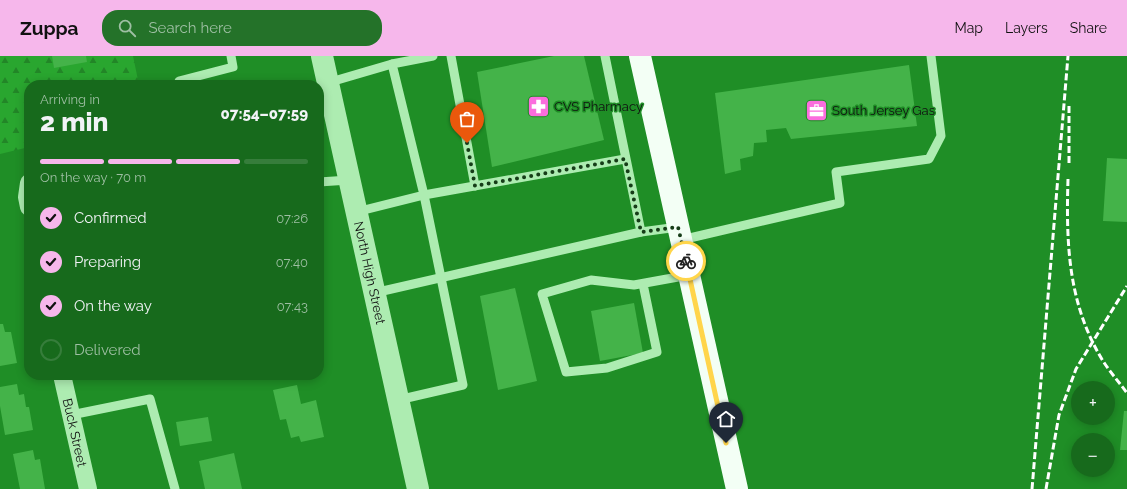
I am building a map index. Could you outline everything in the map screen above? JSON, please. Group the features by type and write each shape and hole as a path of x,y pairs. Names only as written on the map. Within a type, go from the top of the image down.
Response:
{"main road":[{"path":"640,56 737,489"}],"street":[{"name":"North High Street","path":"322,56 326,94 349,180 418,489"},
{"name":"Buck Street","path":"63,380 88,489"}],"lane":[{"path":"183,80 233,67 231,56"},
{"path":"326,94 392,64 433,56"},
{"path":"451,56 475,186"},
{"path":"605,56 641,232"},
{"path":"374,293 641,232 680,233 840,203 836,172 929,159 941,136 931,56"},
{"path":"392,64 424,195 463,385 398,400"},
{"path":"356,212 424,195 625,159"},
{"path":"324,182 349,180"},
{"path":"643,284 657,352 607,368 566,372 542,294 591,280 634,285 689,275"},
{"path":"71,415 150,399 175,489"}],"green space":[{"path":"0,56 133,56 138,80 24,80 24,148 0,154"}],"building":[{"path":"52,56 86,56 87,62 54,68"},
{"name":"CVS Pharmacy","path":"554,56 584,56 604,140 492,167 477,72"},
{"name":"South Jersey Gas","path":"909,65 917,126 791,139 786,128 766,130 767,142 754,143 753,156 740,159 741,170 725,174 715,93"},
{"path":"1107,158 1127,159 1127,222 1103,221"},
{"path":"515,288 537,381 498,390 480,296"},
{"path":"634,303 643,353 600,361 591,311"},
{"path":"0,324 3,324 5,332 11,332 17,363 0,366"},
{"path":"17,384 19,395 24,394 26,407 29,407 33,430 5,435 0,406 0,387"},
{"path":"297,385 301,404 316,400 324,437 301,442 299,436 291,438 286,419 280,420 273,390"},
{"path":"1124,411 1127,411 1127,450 1120,450"},
{"path":"208,417 212,441 180,446 176,422"},
{"path":"33,450 35,460 40,459 45,489 20,489 13,454"},
{"path":"234,453 242,489 205,489 199,461"}],"railway":[{"path":"1032,489 1068,56"},
{"path":"1069,104 1069,163"},
{"path":"1068,179 1067,203 1069,250 1076,296 1082,318 1103,361 1127,393"},
{"path":"1046,489 1059,415 1076,369 1127,286"}],"way so far":[{"path":"467,143 475,186 625,159 641,232 678,227 686,261"}],"place":[{"name":"CVS Pharmacy","path":"539,106"},
{"name":"South Jersey Gas","path":"816,110"}],"route":[{"path":"686,261 726,443"}]}
